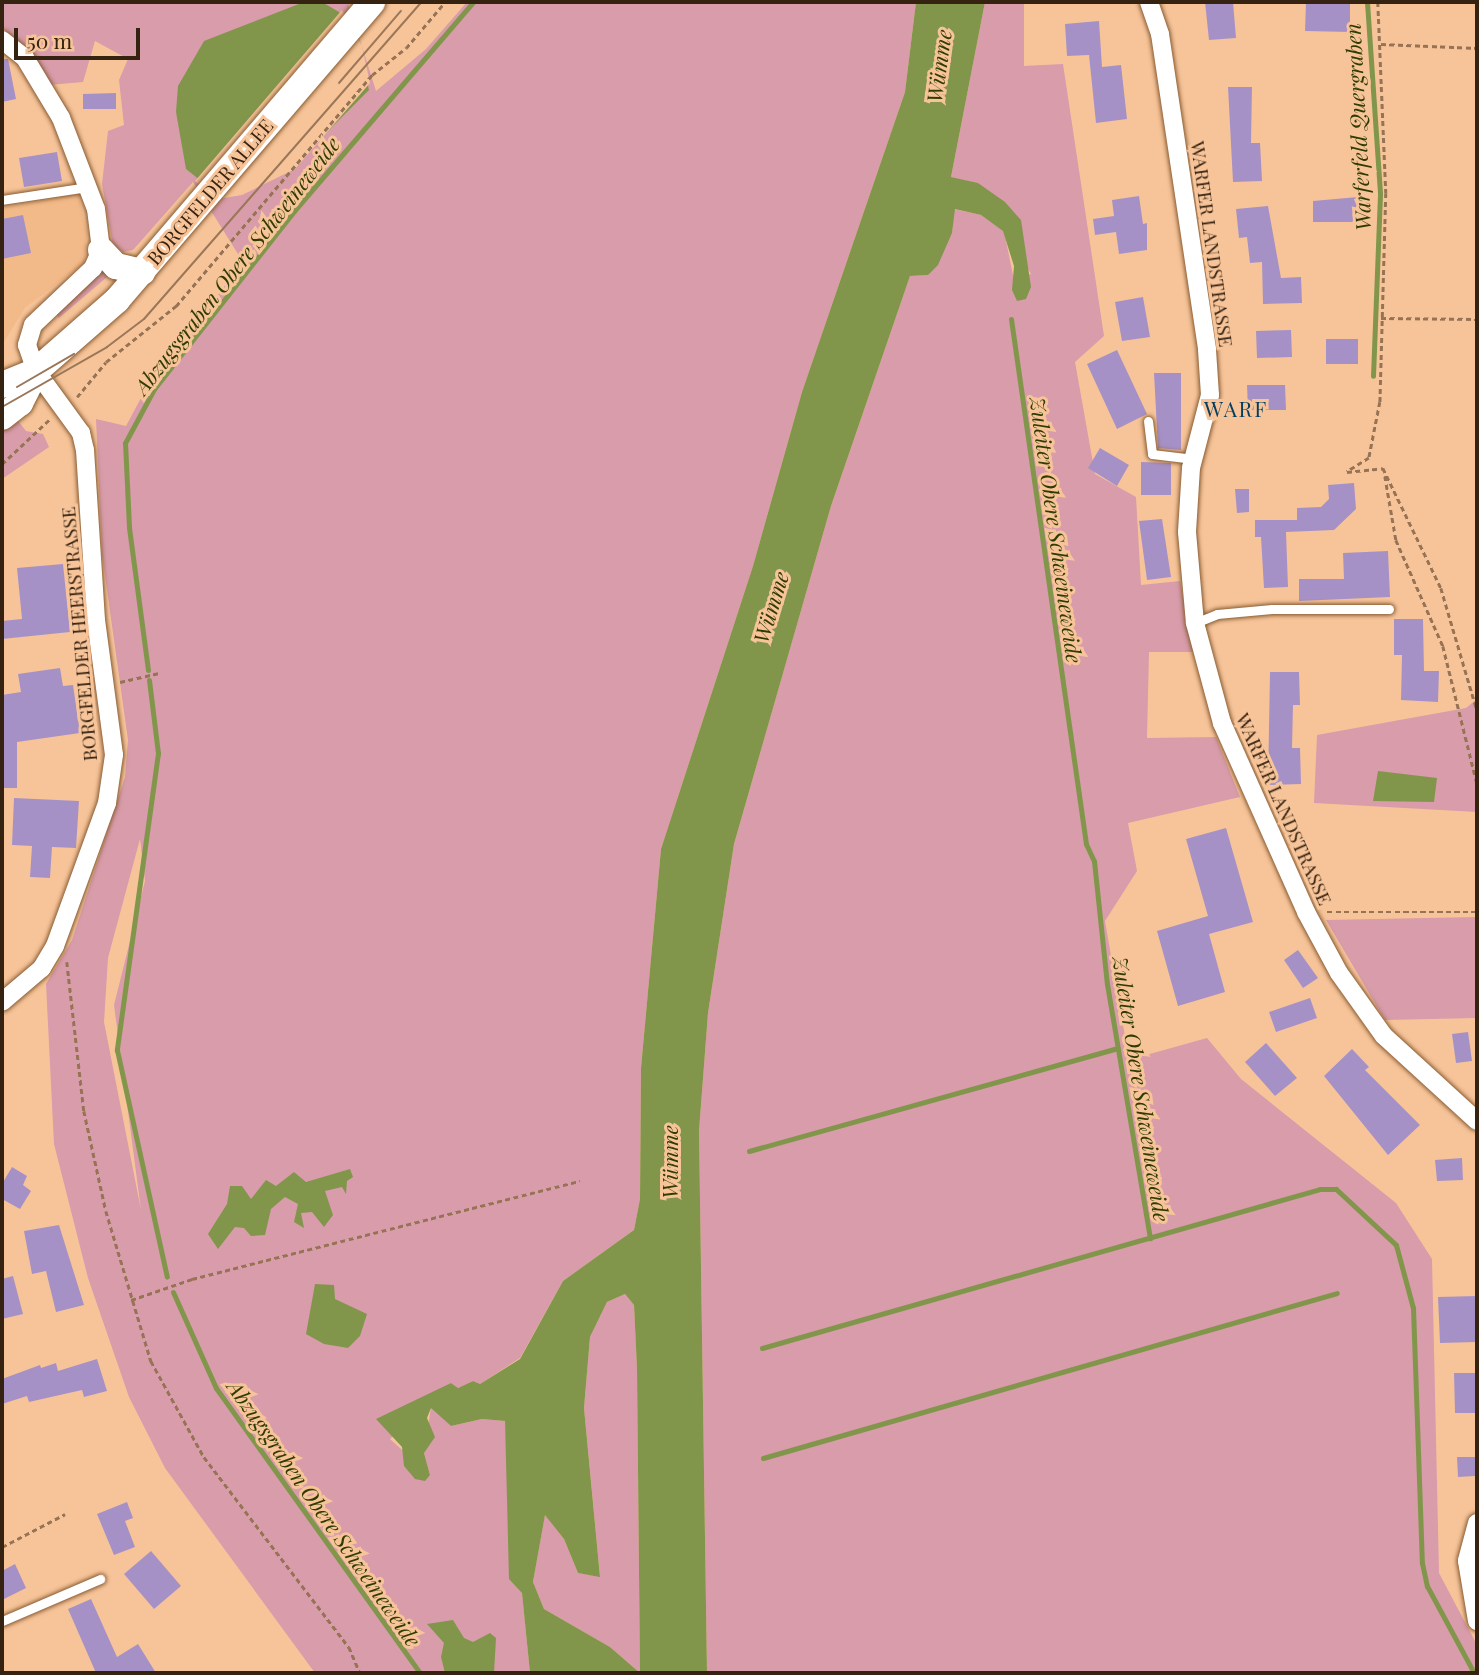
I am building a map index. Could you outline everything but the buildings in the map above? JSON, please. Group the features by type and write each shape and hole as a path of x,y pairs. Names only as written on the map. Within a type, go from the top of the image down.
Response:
{"main road":[{"name":"BORGFELDER ALLEE","path":"2,417 20,403 36,371 142,272 372,2"},
{"path":"102,250 116,266 142,272"},
{"name":"BORGFELDER ALLEE","path":"2,385 36,371"}],"street":[{"name":"WARFER LANDSTRASSE","path":"1149,2 1160,34 1207,350 1210,395 1194,459 1187,532 1195,622 1230,747 1306,912 1339,973 1384,1036 1477,1121"},
{"path":"2,40 25,58 61,118 89,187 102,250 93,268 33,325 27,345 36,371"},
{"name":"BORGFELDER HEERSTRASSE","path":"2,1002 42,968 64,924 112,778 114,755 96,620 85,450 81,433 36,371"},
{"path":"1477,1523 1467,1561 1477,1621"}],"lane":[{"path":"2,200 89,187"},
{"path":"1148,421 1152,454 1194,459"},
{"path":"1195,622 1217,614 1272,609 1389,609"},
{"path":"2,1621 100,1579"}],"path":[{"path":"2,464 64,408 106,362 176,306 372,75 406,48 445,2"},
{"path":"1378,2 1386,193 1380,402 1369,458 1347,472 1383,468"},
{"path":"1381,44 1477,48"},
{"path":"1381,318 1477,319"},
{"path":"1383,468 1441,588 1477,710"},
{"path":"1383,468 1396,540 1443,646 1477,783"},
{"path":"106,685 158,673"},
{"path":"1306,912 1477,912"},
{"path":"64,924 84,1111 131,1300 151,1361 175,1411 204,1457 349,1647 360,1673"},
{"path":"131,1300 192,1279 580,1181"},
{"path":"2,1547 65,1514"}],"shaded area":[{"path":"2,2 348,2 376,91 426,49 467,2 916,2 905,92 802,392 753,566 661,849 641,1068 640,1199 634,1230 563,1281 520,1358 480,1384 473,1381 458,1388 451,1383 390,1439 430,1475 424,1453 431,1407 451,1426 482,1419 505,1421 530,1673 315,1673 165,1468 129,1397 88,1278 54,1144 46,984 72,940 125,777 128,740 102,554 96,419 126,426 149,383 243,262 193,182 133,250 123,252 113,246 102,184 108,131 124,125 119,80 128,59 95,41 83,82 49,85 28,51 2,27","holes":["140,839 145,881 114,1005 141,1210 104,1022 108,958"]},
{"path":"985,2 1024,2 1024,66 1063,64 1104,336 1075,362 1095,474 1136,497 1141,585 1180,581 1194,652 1149,652 1147,738 1216,737 1240,797 1128,823 1137,871 1105,921 1126,1042 1139,1057 1207,1038 1241,1079 1396,1203 1432,1259 1439,1573 1477,1645 1477,1673 707,1673 699,1131 708,1013 734,844 831,506 910,276 928,275 952,233 954,209 981,215 1004,231 1014,280 1031,274 979,184 951,177"},
{"path":"78,194 87,233 84,263 25,308 2,345 2,208"},
{"path":"103,263 114,271 59,318 56,314"},
{"path":"15,417 26,431 43,434 49,447 2,479 2,426"},
{"path":"1477,699 1477,812 1314,803 1317,735 1466,708"},
{"path":"1477,917 1477,1018 1385,1020 1326,920"},
{"path":"625,1294 634,1305 637,1369 640,1673 610,1647 544,1609 533,1582 545,1514 564,1539 578,1573 600,1576 584,1408 590,1337 607,1302"}],"water":[{"path":"304,2 322,2 339,12 359,48 369,90 293,166 220,196 186,169 176,112 178,86 204,41"},
{"name":"Wümme","path":"916,2 985,2 951,177 978,183 1005,202 1021,220 1031,287 1026,299 1017,301 1012,290 1014,266 1003,231 981,215 955,209 952,233 938,265 928,275 910,276 831,506 734,844 708,1013 699,1131 707,1673 640,1673 530,1673 522,1593 509,1579 505,1421 482,1419 451,1426 431,1408 427,1418 435,1437 424,1453 430,1475 425,1481 415,1479 404,1466 402,1447 376,1419 451,1383 458,1388 473,1381 480,1384 520,1359 563,1281 634,1230 640,1199 641,1068 661,849 753,566 802,392 905,92","holes":["625,1294 634,1305 637,1369 640,1673 610,1647 544,1609 533,1582 545,1515 564,1539 578,1573 600,1577 584,1408 590,1337 607,1302"]},
{"path":"1378,771 1437,778 1434,802 1373,801"},
{"path":"350,1169 353,1177 347,1181 346,1194 342,1187 325,1191 333,1215 324,1227 312,1212 301,1213 304,1228 294,1222 298,1204 285,1197 271,1209 265,1235 251,1236 244,1228 235,1227 218,1249 208,1234 227,1204 230,1186 242,1186 251,1199 266,1180 276,1186 294,1172 306,1182"},
{"path":"315,1284 334,1285 335,1299 367,1314 360,1336 348,1348 324,1344 306,1334"},
{"path":"453,1620 464,1638 473,1642 490,1633 496,1638 494,1673 445,1673 441,1657 444,1643 427,1624"}],"pier":[{"path":"342,10 362,46 370,83 295,169 242,195 218,199 195,181"}],"waterway":[{"name":"Abzugsgraben Obere Schweineweide","path":"148,670 129,527 125,443 154,389 294,211 473,2"},
{"name":"Warferfeld Quergraben","path":"1367,2 1380,194 1373,376"},
{"name":"Zuleiter Obere Schweineweide","path":"1011,319 1086,844 1094,861 1107,984 1150,1238"},
{"name":"Abzugsgraben Obere Schweineweide","path":"149,680 158,753 117,1050 167,1277"},
{"path":"749,1151 1117,1048"},
{"name":"Zuleiter Obere Schweineweide","path":"762,1348 1320,1189 1336,1189 1396,1245 1413,1308 1422,1563 1427,1586 1474,1673"},
{"name":"Abzugsgraben Obere Schweineweide","path":"173,1292 216,1388 420,1673"},
{"path":"763,1458 1337,1293"}],"tram line":[{"path":"2,407 107,347 144,319 422,2"},
{"path":"339,83 401,11"},
{"path":"17,387 74,354"}],"district":[{"name":"WARF","path":"1236,408"}]}
